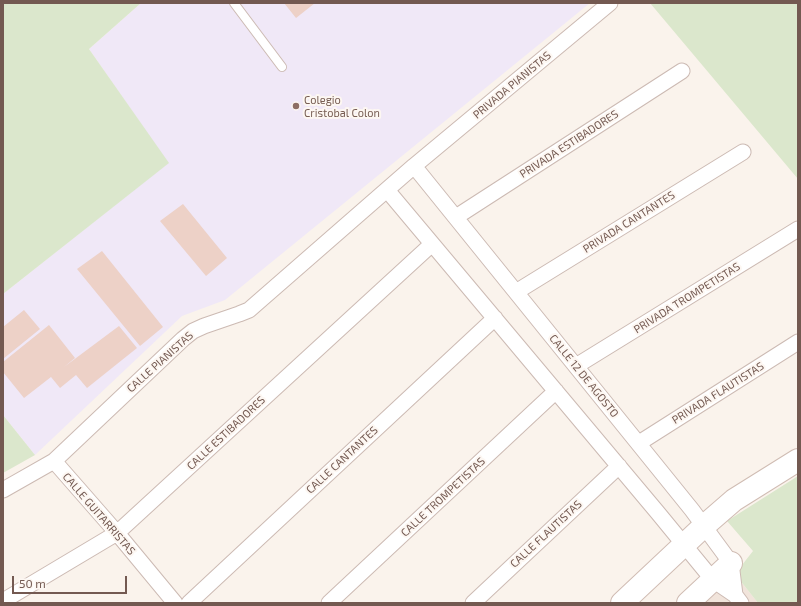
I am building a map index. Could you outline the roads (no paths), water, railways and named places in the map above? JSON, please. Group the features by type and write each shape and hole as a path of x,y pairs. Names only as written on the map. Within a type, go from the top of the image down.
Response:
{"street":[{"name":"PRIVADA PIANISTAS","path":"414,166 610,3"},
{"name":"PRIVADA ESTIBADORES","path":"456,217 682,71"},
{"name":"PRIVADA CANTANTES","path":"516,292 743,152"},
{"name":"CALLE PIANISTAS","path":"3,490 54,461 193,331 249,310 414,166"},
{"name":"CALLE 12 DE AGOSTO","path":"414,166 704,526 731,563 738,599"},
{"name":"CALLE 12 DE AGOSTO","path":"387,190 713,580 738,599"},
{"name":"PRIVADA TROMPETISTAS","path":"576,366 798,229"},
{"name":"CALLE ESTIBADORES","path":"3,601 117,533 432,244"},
{"name":"CALLE CANTANTES","path":"189,603 495,318"},
{"name":"PRIVADA FLAUTISTAS","path":"638,443 798,342"},
{"name":"CALLE TROMPETISTAS","path":"329,603 556,391"},
{"path":"622,603 684,544 734,500 798,460"},
{"name":"CALLE GUITARRISTAS","path":"54,461 117,533 175,603"},
{"name":"CALLE FLAUTISTAS","path":"473,603 619,466"},
{"path":"688,603 731,563"}],"lane":[{"path":"234,3 282,67"}],"place":[{"name":"Colegio Cristobal Colon","path":"296,106"}]}
